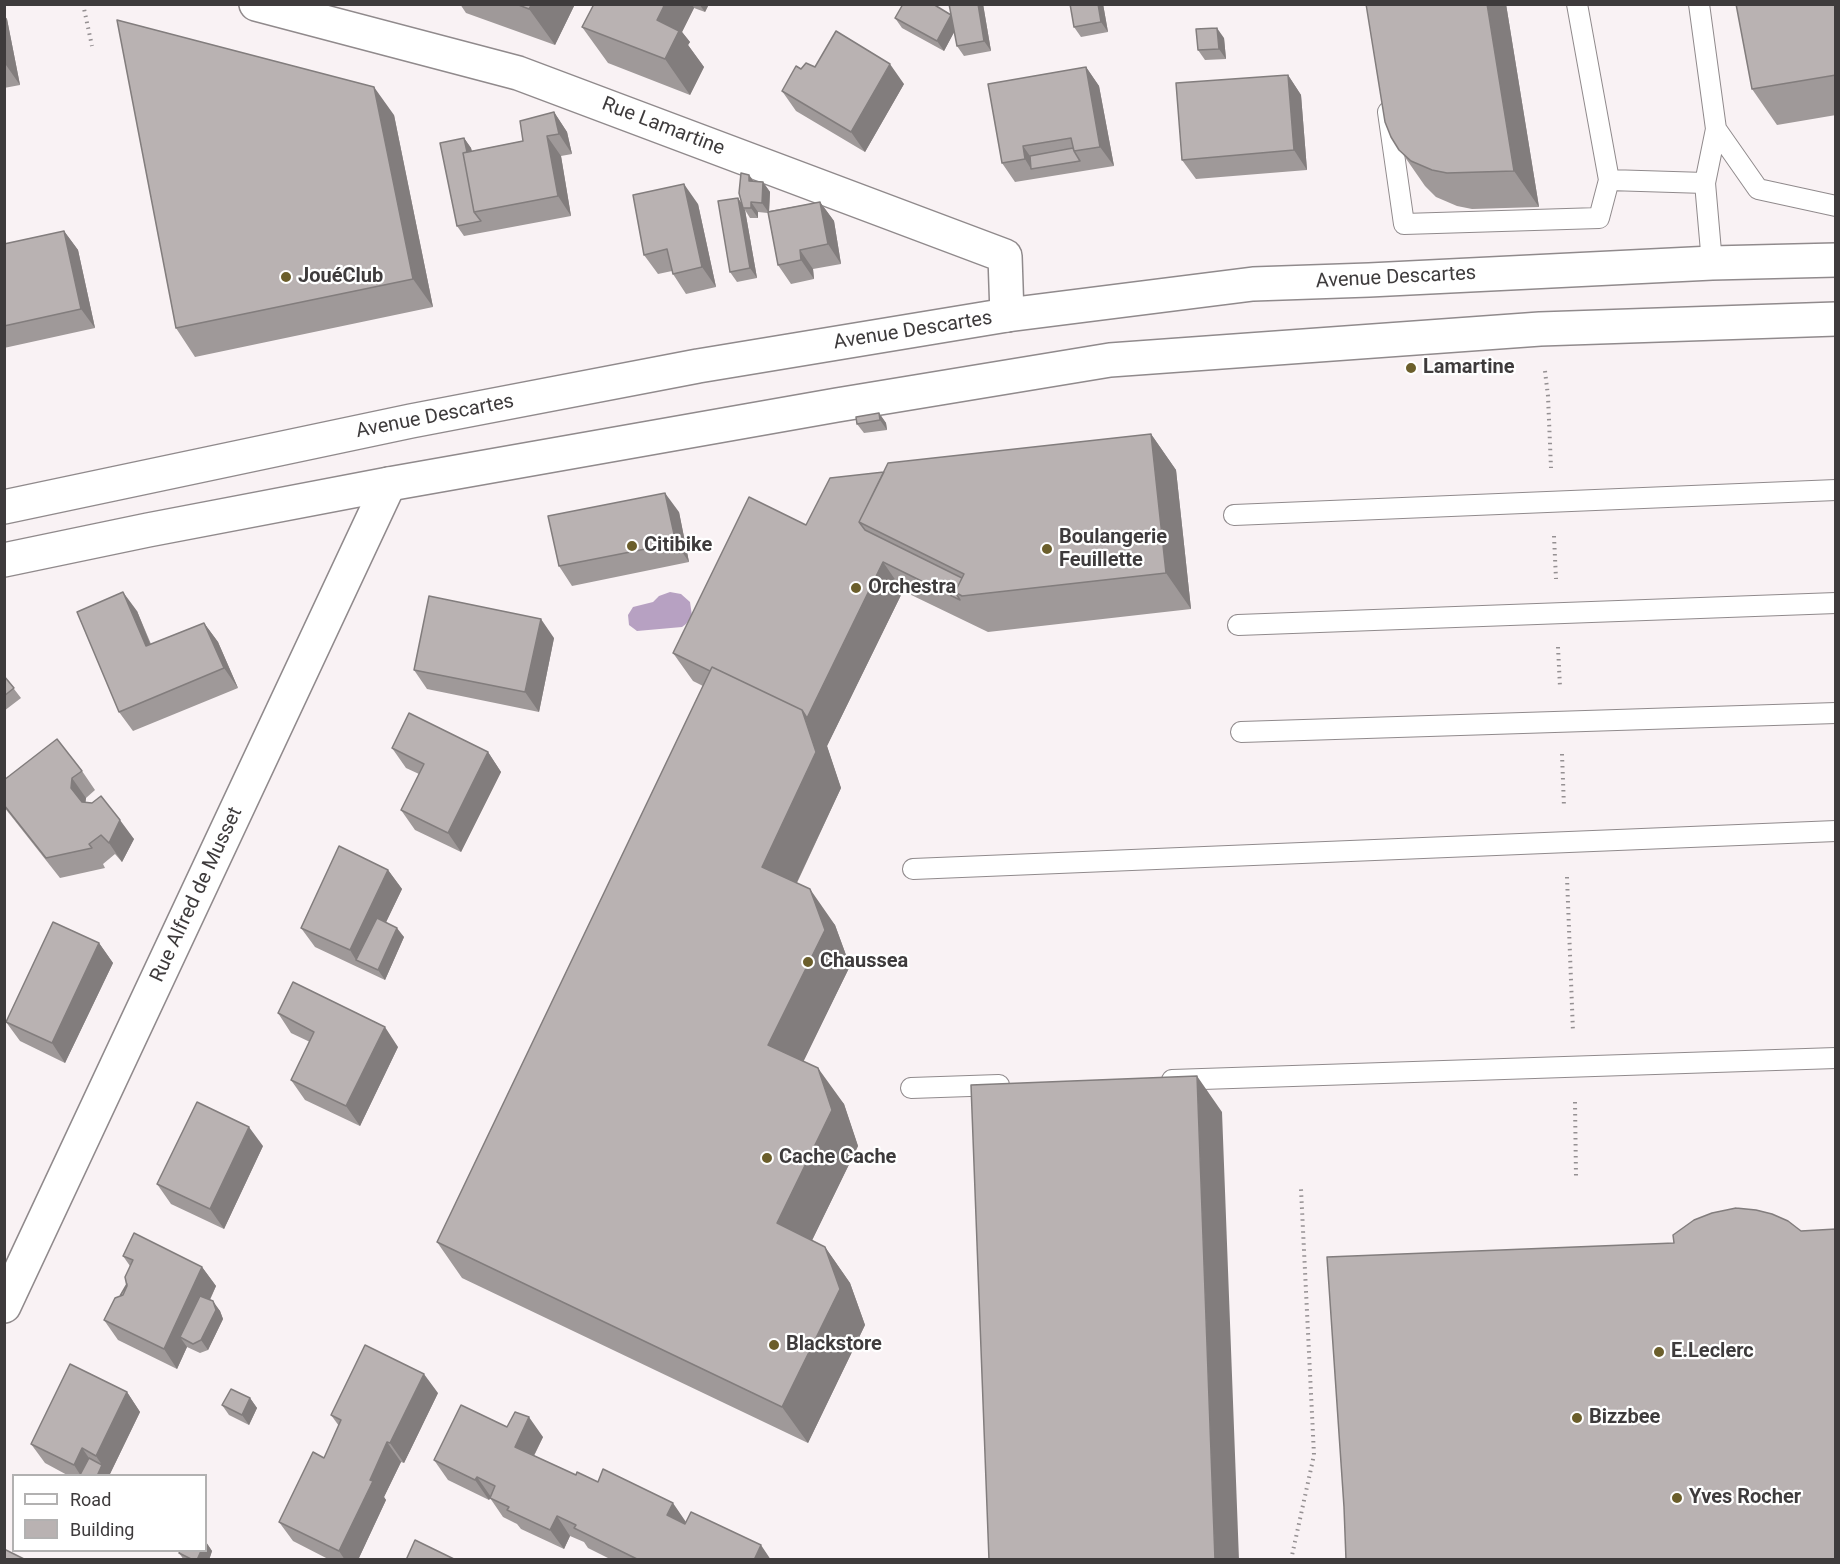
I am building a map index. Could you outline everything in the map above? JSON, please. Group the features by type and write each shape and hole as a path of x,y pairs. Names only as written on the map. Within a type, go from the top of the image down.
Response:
{"main road":[{"name":"Rue Lamartine","path":"256,4 518,73 1005,256 1007,315"},
{"name":"Avenue Descartes","path":"4,507 202,464 698,366 1007,315 1253,284 1712,263 1836,260"},
{"path":"4,560 389,484 837,405 1110,360 1540,328 1836,319"},
{"name":"Rue Alfred de Musset","path":"4,1306 389,484"}],"lane":[{"path":"1386,97 1404,224 1599,218 1609,180 1577,4"},
{"path":"1699,4 1716,129 1705,183 1712,263"},
{"path":"1716,129 1758,189 1836,206"},
{"path":"1609,180 1705,183"},
{"path":"1234,515 1836,490"},
{"path":"1238,625 1836,603"},
{"path":"1241,732 1836,713"},
{"path":"913,868 1836,831"},
{"path":"1148,1080 1836,1058"},
{"path":"911,1088 1018,1085"}],"path":[{"path":"83,4 92,46"},
{"path":"1291,1560 1314,1455 1301,1189"}],"shaded area":[{"path":"670,592 681,594 690,602 692,616 686,624 682,627 637,631 629,625 628,615 633,607 653,602 659,596"}],"building":[{"path":"516,4 532,4 529,9"},
{"path":"594,4 660,4 664,6 657,20 679,31 665,59 582,27"},
{"path":"903,4 933,4 951,15 937,41 895,18"},
{"path":"949,4 978,4 984,41 957,46"},
{"path":"1070,4 1098,4 1101,22 1074,27"},
{"path":"1366,4 1487,4 1514,171 1447,173 1432,170 1411,161 1399,150 1385,122"},
{"path":"1736,4 1836,4 1836,75 1752,89"},
{"path":"117,20 374,87 413,279 176,328"},
{"path":"1217,28 1219,49 1198,50 1196,29"},
{"path":"836,31 890,64 851,132 782,91 796,66 801,69 806,63 815,67"},
{"path":"1086,67 1100,147 1074,151 1071,138 1023,146 1025,159 1002,163 988,84"},
{"path":"1288,75 1294,150 1182,160 1176,83"},
{"path":"554,112 559,134 547,136 558,196 474,212 463,153 523,141 520,121"},
{"path":"464,138 467,152 463,153 474,212 481,221 457,226 440,143"},
{"path":"1073,148 1080,161 1031,169 1030,156"},
{"path":"741,173 749,175 749,181 763,182 762,203 751,202 751,208 743,208 739,193"},
{"path":"684,184 702,267 673,274 667,249 644,255 633,195"},
{"path":"738,198 750,268 730,272 718,201"},
{"path":"820,202 828,244 800,250 801,260 778,265 768,212"},
{"path":"64,231 81,309 4,326 4,244"},
{"path":"879,413 880,420 857,424 856,417"},
{"path":"1151,434 1166,573 962,596 955,592 964,574 859,522 888,463"},
{"path":"884,472 859,522 865,530 962,578 955,592 960,600 883,562 807,718 802,710 712,667 710,671 673,653 749,497 806,525 830,478"},
{"path":"665,493 676,543 559,566 548,516"},
{"path":"123,592 146,646 204,623 224,668 119,712 77,612"},
{"path":"429,596 541,619 525,692 414,670"},
{"path":"712,667 802,710 816,752 762,867 810,889 825,930 768,1045 818,1068 832,1110 777,1223 825,1247 840,1289 782,1407 437,1242"},
{"path":"4,676 14,688 4,696"},
{"path":"409,713 488,752 448,833 401,810 424,764 392,748"},
{"path":"57,739 82,771 72,778 71,788 82,802 92,803 101,796 120,820 109,843 101,835 89,844 92,848 46,858 4,805 4,780"},
{"path":"339,846 388,870 350,950 301,928"},
{"path":"377,918 397,928 378,970 356,960"},
{"path":"53,922 99,943 52,1043 6,1022"},
{"path":"293,982 385,1027 346,1106 291,1080 314,1032 278,1013"},
{"path":"1197,1076 1215,1560 989,1560 971,1085"},
{"path":"197,1102 249,1127 210,1209 157,1184"},
{"name":"E.Leclerc","path":"1736,1208 1772,1214 1788,1221 1801,1231 1836,1229 1836,1560 1346,1560 1327,1257 1674,1243 1673,1235 1694,1220"},
{"path":"134,1233 202,1267 164,1349 104,1320 115,1298 123,1295 127,1286 125,1277 133,1260 123,1256"},
{"path":"200,1296 213,1301 216,1310 201,1340 193,1344 180,1337"},
{"path":"365,1345 424,1374 390,1443 387,1442 370,1480 373,1481 339,1551 279,1522 313,1452 324,1458 341,1420 331,1415"},
{"path":"70,1364 127,1392 96,1456 82,1448 74,1465 31,1444"},
{"path":"231,1389 250,1398 242,1415 222,1405"},
{"path":"461,1405 507,1427 515,1412 529,1417 515,1447 576,1475 577,1472 598,1482 603,1469 673,1503 667,1515 685,1524 691,1512 761,1545 754,1560 639,1560 574,1528 576,1525 557,1516 550,1530 507,1510 509,1507 490,1498 495,1486 477,1477 475,1480 434,1460"},
{"path":"89,1458 102,1465 98,1474 81,1474"},
{"path":"415,1540 456,1560 406,1560"},
{"path":"4,1549 26,1560 4,1560"},
{"path":"180,1552 201,1552 197,1560"}],"place":[{"name":"JouéClub","path":"286,277"},
{"name":"Lamartine","path":"1411,368"},
{"name":"Citibike","path":"632,546"},
{"name":"Boulangerie Feuillette","path":"1047,549"},
{"name":"Orchestra","path":"856,588"},
{"name":"Chaussea","path":"808,962"},
{"name":"Cache Cache","path":"767,1158"},
{"name":"Blackstore","path":"774,1345"},
{"name":"E.Leclerc","path":"1659,1352"},
{"name":"Bizzbee","path":"1577,1418"},
{"name":"Yves Rocher","path":"1677,1498"}]}
